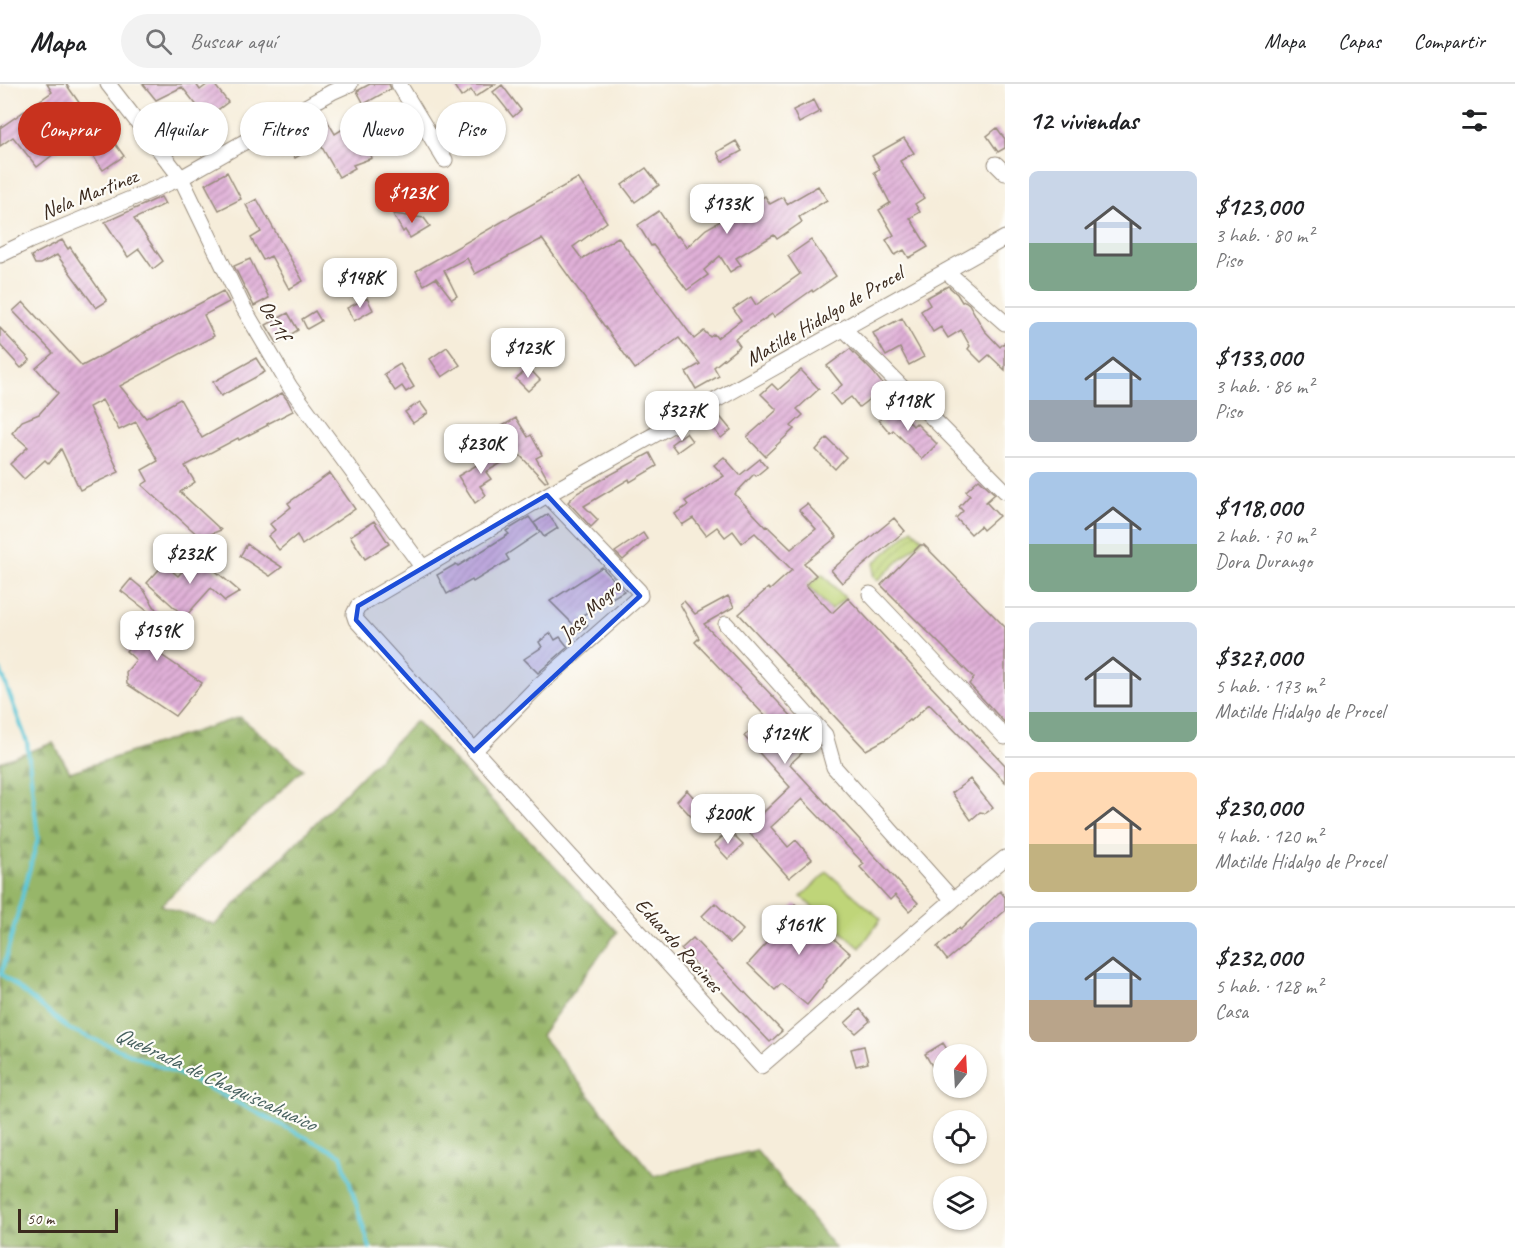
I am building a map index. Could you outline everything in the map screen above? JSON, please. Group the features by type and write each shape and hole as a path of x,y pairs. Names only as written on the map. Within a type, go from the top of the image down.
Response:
{"street":[{"name":"Oe11f","path":"108,84 182,178 243,307 290,387 423,568"},
{"name":"Nela Martinez","path":"0,255 182,178 332,92 350,84"},
{"path":"399,84 445,160"},
{"name":"Matilde Hidalgo de Procel","path":"354,614 358,606 548,495 1005,238"},
{"path":"946,271 1005,323"},
{"path":"844,329 1005,491"},
{"name":"Jose Mogro","path":"474,751 537,687 640,596 639,591 548,495"},
{"path":"870,594 1005,737"},
{"name":"Eduardo Racines","path":"354,614 356,620 760,1066 1005,858"},
{"path":"726,624 825,735 834,767 953,900"}],"highlighted area":[{"path":"547,495 640,596 474,751 356,620 358,606"}],"green space":[{"path":"912,529 923,539 878,580 873,576 874,563"},
{"path":"822,574 845,598 831,610 808,586"},
{"path":"240,717 303,769 161,905 215,925 416,721 617,932 541,1035 654,1176 756,1150 835,1248 0,1248 0,762 53,743 70,772"},
{"path":"827,872 881,919 860,948 801,897"}],"building":[{"path":"47,84 66,84 79,102 38,102 52,92"},
{"path":"143,84 196,84 200,90 208,84 214,84 228,102 194,102 182,87 156,100"},
{"path":"370,84 389,84 391,89 368,102 363,102 357,91"},
{"path":"453,84 495,84 475,97 471,90 461,97"},
{"path":"502,85 521,110 513,117 506,108 506,102 501,102 493,92"},
{"path":"814,100 820,112 799,123 793,110"},
{"path":"18,116 18,143 13,137 0,146 0,128"},
{"path":"328,122 335,134 340,131 340,156 371,156 372,158 353,165 355,168 339,177 327,156"},
{"path":"997,128 1005,139 1005,148 998,152 987,136"},
{"path":"904,138 914,153 900,161 924,198 915,204 920,212 910,218 928,247 909,258 904,250 895,255 886,240 894,235 879,210 890,203 874,172 880,169 872,156"},
{"path":"736,141 742,151 722,162 717,152"},
{"path":"121,152 124,156 103,170 93,156 121,156"},
{"path":"28,156 51,156 37,167"},
{"path":"646,168 659,185 635,202 622,185"},
{"path":"227,172 241,199 219,210 205,184"},
{"path":"578,178 607,222 573,247 582,259 618,237 694,339 704,331 710,337 714,334 717,338 741,320 733,309 751,297 756,305 800,274 788,256 811,240 836,276 774,317 772,314 735,339 740,346 714,367 719,376 696,389 686,372 700,364 679,338 635,369 542,239 475,274 467,258 444,270 457,296 452,299 436,278 424,285 416,271"},
{"path":"433,179 439,189 418,201 412,190"},
{"path":"818,186 827,200 799,217 802,222 777,239 774,235 736,258 741,265 730,272 720,256 704,270 708,275 687,290 653,245 651,246 638,225 659,211 676,237 678,236 687,247 706,229 765,196 770,204 783,197 787,204"},
{"path":"161,197 165,204 134,219 163,261 153,269 139,249 128,257 105,222"},
{"path":"257,199 303,281 289,289 271,256 263,260 251,238 261,232 246,205"},
{"path":"393,214 424,218 430,226 410,238 405,230 403,232"},
{"path":"62,240 68,249 70,247 107,301 96,308 57,255 40,264 35,264 31,256"},
{"path":"250,259 269,298 254,306 234,266"},
{"path":"948,286 962,302 969,304 984,330 1000,347 1005,342 1005,370 989,355 981,362 968,349 970,346 961,330 948,338 941,327 933,332 921,311 930,305 926,298"},
{"path":"223,291 229,302 204,315 214,336 120,386 146,418 180,399 202,438 282,393 288,401 293,411 185,466 195,482 180,492 221,530 201,538 142,485 148,481 142,470 158,461 136,422 119,430 102,400 89,407 119,472 80,490 61,449 49,464 45,460 24,479 10,464 28,447 12,433 22,421 39,414 58,393 36,368 53,353 13,311 23,302 82,366"},
{"path":"367,298 373,310 354,321 347,308"},
{"path":"315,311 321,321 307,329 302,319"},
{"path":"288,313 298,330 277,343 266,325"},
{"path":"902,318 924,357 909,365 900,348 886,356 873,333"},
{"path":"0,328 30,360 21,368 0,345"},
{"path":"447,347 460,365 442,377 430,359"},
{"path":"850,349 885,387 859,407 851,397 840,405 831,394 842,385 827,366"},
{"path":"256,358 265,372 221,396 213,382"},
{"path":"400,364 414,387 406,392 402,386 395,391 384,374"},
{"path":"529,368 540,380 528,391 516,379"},
{"path":"801,370 819,389 797,409 803,415 791,426 794,429 765,456 747,437 777,410 761,394 772,384 778,390"},
{"path":"420,402 428,413 413,423 405,412"},
{"path":"895,406 913,426 916,423 937,444 922,459 893,430 890,433 879,420"},
{"path":"717,413 731,430 721,438 707,421"},
{"path":"516,418 528,437 531,435 542,455 536,458 548,480 545,482 516,451 511,454 497,429"},
{"path":"686,433 692,441 677,452 671,444"},
{"path":"827,438 846,457 835,469 816,450"},
{"path":"504,449 510,458 486,472 491,479 480,486 486,495 475,503 458,476"},
{"path":"650,453 657,466 630,482 629,479 584,506 598,520 591,527 568,502 577,493"},
{"path":"724,457 740,475 760,459 767,467 756,476 754,474 735,494 766,527 791,549 816,529 799,510 807,504 837,537 804,563 816,575 806,585 832,613 848,598 1005,765 1005,782 929,704 888,738 866,750 739,614 792,570 755,533 742,543 733,531 725,537 717,527 706,535 693,518 682,525 675,514 688,505 685,501 724,476 714,465"},
{"path":"330,473 355,509 302,545 297,535 279,550 268,536 275,530 270,524 291,507 288,503"},
{"path":"979,479 995,494 986,502 999,516 983,530 980,526 971,534 956,518 963,511 959,507 970,495 966,491"},
{"path":"548,514 558,528 544,537 534,523"},
{"path":"529,517 540,532 506,555 509,560 473,582 472,580 447,594 437,575 456,564 458,566 509,534 506,531"},
{"path":"894,518 905,531 842,583 831,570"},
{"path":"374,521 389,544 365,559 350,536"},
{"path":"643,533 647,539 623,560 615,552"},
{"path":"247,544 282,567 270,576 240,556"},
{"path":"920,545 924,545 1005,627 1005,723 969,684 974,678 881,585"},
{"path":"197,555 240,592 225,601 211,588 185,617 147,583 164,564 178,576"},
{"path":"602,567 624,591 581,616 588,625 580,631 550,601"},
{"path":"131,579 144,590 173,637 154,650 202,683 175,716 127,684 126,672 136,660 126,651 143,631 159,620 121,591"},
{"path":"728,596 734,607 704,624 815,741 790,764 918,903 909,911 895,895 890,900 860,867 864,864 802,799 771,827 788,847 796,840 812,859 789,878 746,829 790,787 744,736 766,717 695,642 699,638 680,604 684,601 695,614"},
{"path":"551,633 555,640 560,637 568,647 538,673 524,659 542,647 539,642"},
{"path":"970,779 993,808 986,813 980,812 971,820 952,793"},
{"path":"687,790 708,814 698,824 677,801"},
{"path":"729,831 743,845 728,859 714,844"},
{"path":"1000,891 1005,897 1005,911 947,960 937,947 959,928 960,930"},
{"path":"715,903 743,930 730,943 702,916"},
{"path":"795,904 850,953 807,1005 781,984 775,990 748,964 777,932 773,928"},
{"path":"693,938 782,1031 770,1042 681,949"},
{"path":"860,1009 870,1021 856,1033 845,1023"},
{"path":"864,1046 868,1063 856,1066 851,1049"},
{"path":"933,1049 932,1066 925,1054"}],"waterway":[{"path":"0,669 27,742 38,838 2,972"},
{"name":"Quebrada de Chaquiscahuaico","path":"0,973 69,1029 188,1078 341,1155 370,1248"}]}
